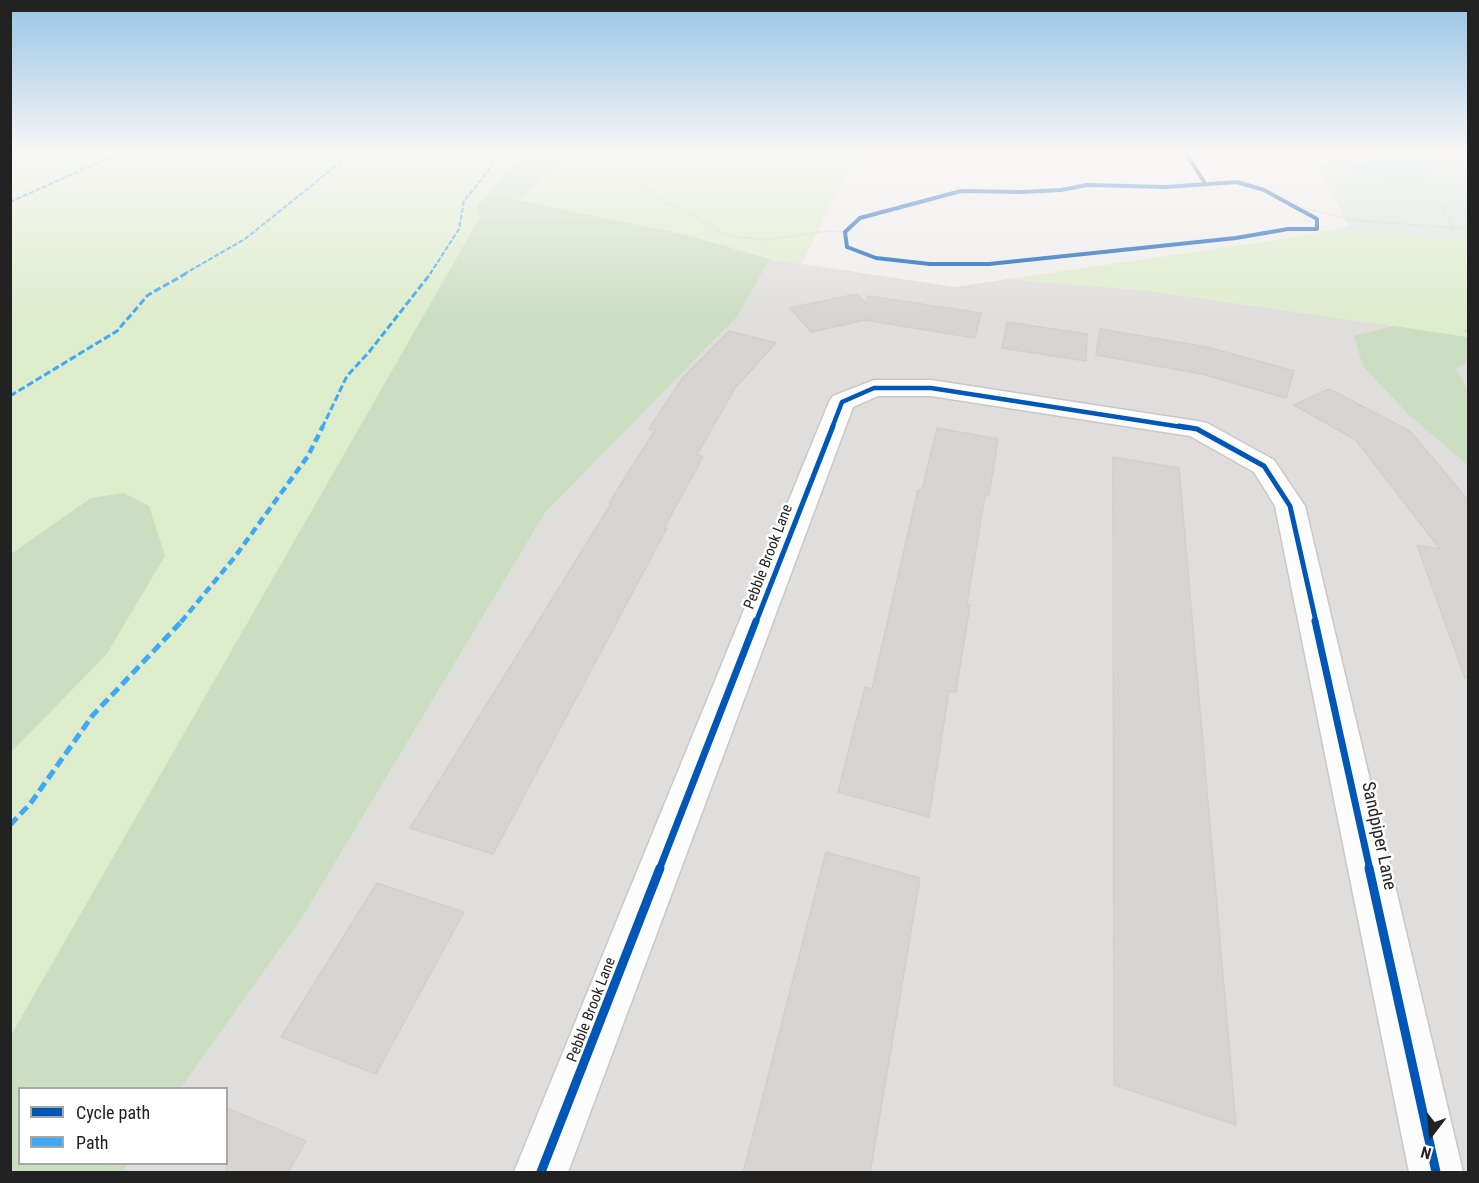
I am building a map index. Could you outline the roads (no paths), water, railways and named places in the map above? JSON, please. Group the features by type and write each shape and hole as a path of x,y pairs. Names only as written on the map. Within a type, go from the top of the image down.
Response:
{"street":[{"name":"Pebble Brook Lane","path":"541,1173 842,402 874,388 930,388 1197,429 1264,466 1290,506"},
{"name":"Sandpiper Lane","path":"1290,506 1436,1173"}]}
